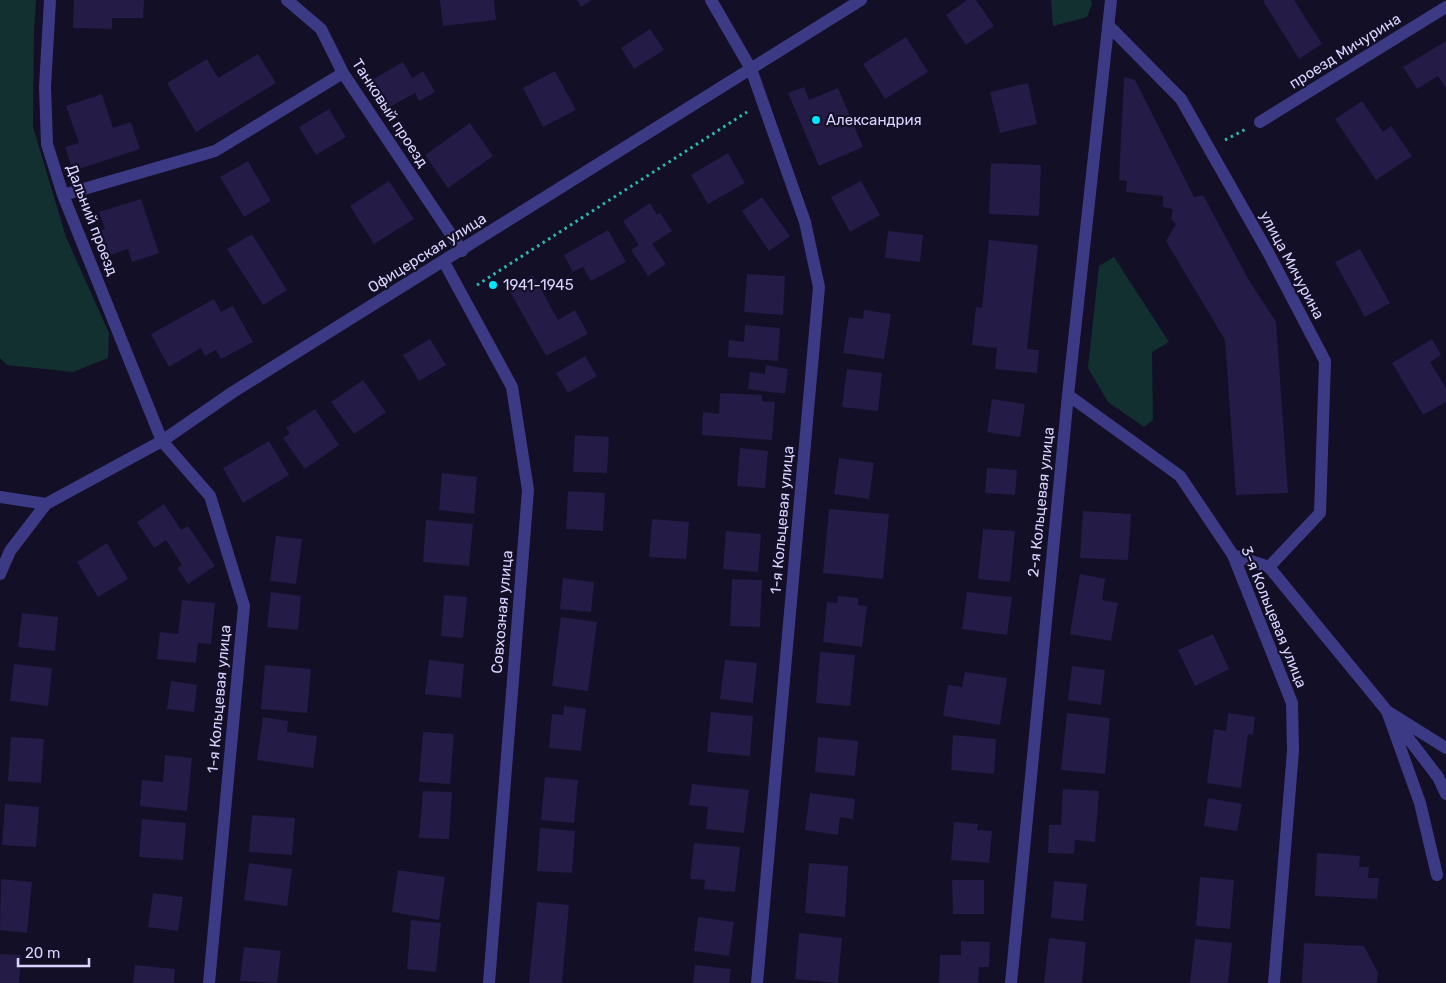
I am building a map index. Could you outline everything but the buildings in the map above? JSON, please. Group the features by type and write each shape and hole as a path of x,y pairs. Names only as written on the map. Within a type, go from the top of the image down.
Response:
{"street":[{"name":"Дальний проезд","path":"50,0 45,87 46,144 63,195 162,441"},
{"name":"Танковый проезд","path":"287,0 321,29 343,73 462,250"},
{"name":"1-я Кольцевая улица","path":"711,0 751,69 805,222 819,288 757,983"},
{"name":"Офицерская улица","path":"46,504 162,441 233,392 862,0"},
{"path":"1108,25 1111,0"},
{"name":"проезд Мичурина","path":"1260,122 1446,7"},
{"name":"улица Мичурина","path":"1108,25 1181,99 1269,254 1325,362 1320,513 1269,566"},
{"name":"2-я Кольцевая улица","path":"1011,983 1068,395 1108,25"},
{"path":"63,195 215,152 343,73"},
{"name":"Совхозная улица","path":"444,262 512,387 528,490 489,983"},
{"name":"3-я Кольцевая улица","path":"1068,395 1180,476 1233,554 1292,703 1293,751 1274,983"},
{"name":"1-я Кольцевая улица","path":"162,441 210,496 244,606 209,983"},
{"path":"0,497 46,504 10,551 0,574"},
{"path":"1233,554 1269,566 1387,711 1438,777 1446,794"},
{"path":"1387,711 1446,748"},
{"path":"1387,711 1420,803 1438,875"}],"path":[{"path":"462,295 660,166 763,102"},
{"path":"1209,148 1260,122"}],"green space":[{"path":"0,0 36,0 33,127 66,237 109,333 108,358 73,372 7,365 0,358"},
{"path":"1051,0 1091,0 1092,4 1087,17 1053,26"},
{"path":"1114,257 1169,342 1152,352 1153,420 1144,427 1108,402 1088,368 1099,266"}],"place":[{"name":"Александрия","path":"816,120"},
{"name":"1941-1945","path":"493,285"}]}
